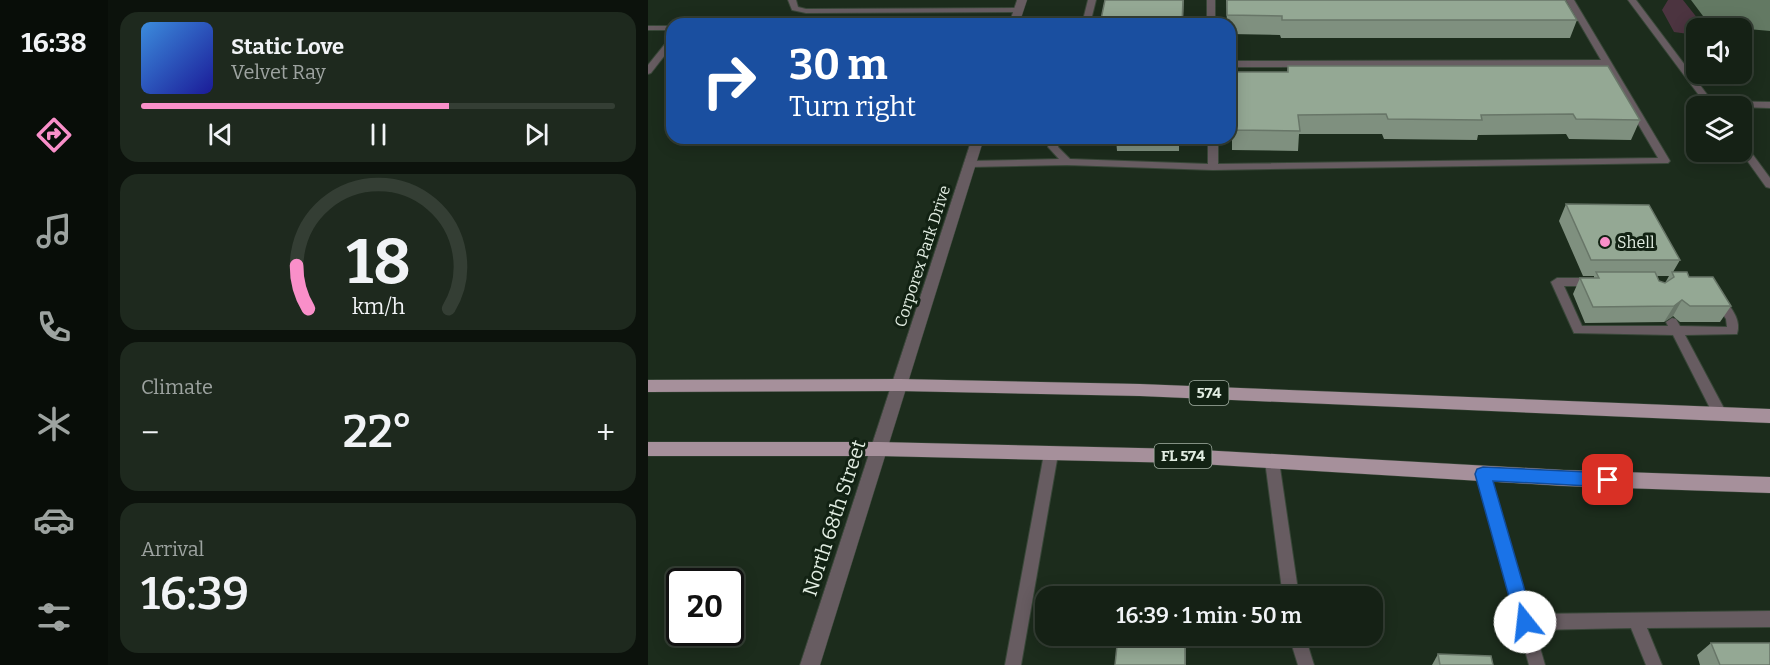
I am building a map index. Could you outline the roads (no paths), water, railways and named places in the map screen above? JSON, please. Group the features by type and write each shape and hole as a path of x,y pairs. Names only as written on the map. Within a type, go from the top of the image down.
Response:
{"main road":[{"name":"574","path":"648,386 900,385 1140,390 1770,416"},
{"name":"FL 574","path":"648,450 879,449 1183,456 1483,474 1770,485"}],"street":[{"name":"Corporex Park Drive","path":"900,385 976,144"},
{"name":"North 68th Street","path":"810,665 900,385"}],"lane":[{"path":"792,0 795,8 806,11 1020,5"},
{"path":"940,9 944,0"},
{"path":"1088,18 1092,0"},
{"path":"1211,0 1211,18"},
{"path":"970,164 1067,162 1213,167 1665,161 1570,0"},
{"path":"1632,0 1704,96"},
{"path":"648,28 666,28"},
{"path":"648,71 666,48"},
{"path":"1236,64 1607,63"},
{"path":"1752,105 1770,105"},
{"path":"1054,144 1053,147 1067,162"},
{"path":"1213,144 1213,167"},
{"path":"1752,159 1770,167"},
{"path":"1752,160 1770,185"},
{"path":"1604,282 1557,282 1578,330 1674,326 1733,331 1732,319 1709,282"},
{"path":"1674,326 1720,414"},
{"path":"1013,665 1051,454"},
{"path":"1272,461 1289,586"},
{"path":"1483,474 1537,665"},
{"path":"1525,622 1770,619"},
{"path":"1636,620 1654,665"},
{"path":"1301,646 1306,665"}],"place":[{"name":"Shell","path":"1605,242"}]}
